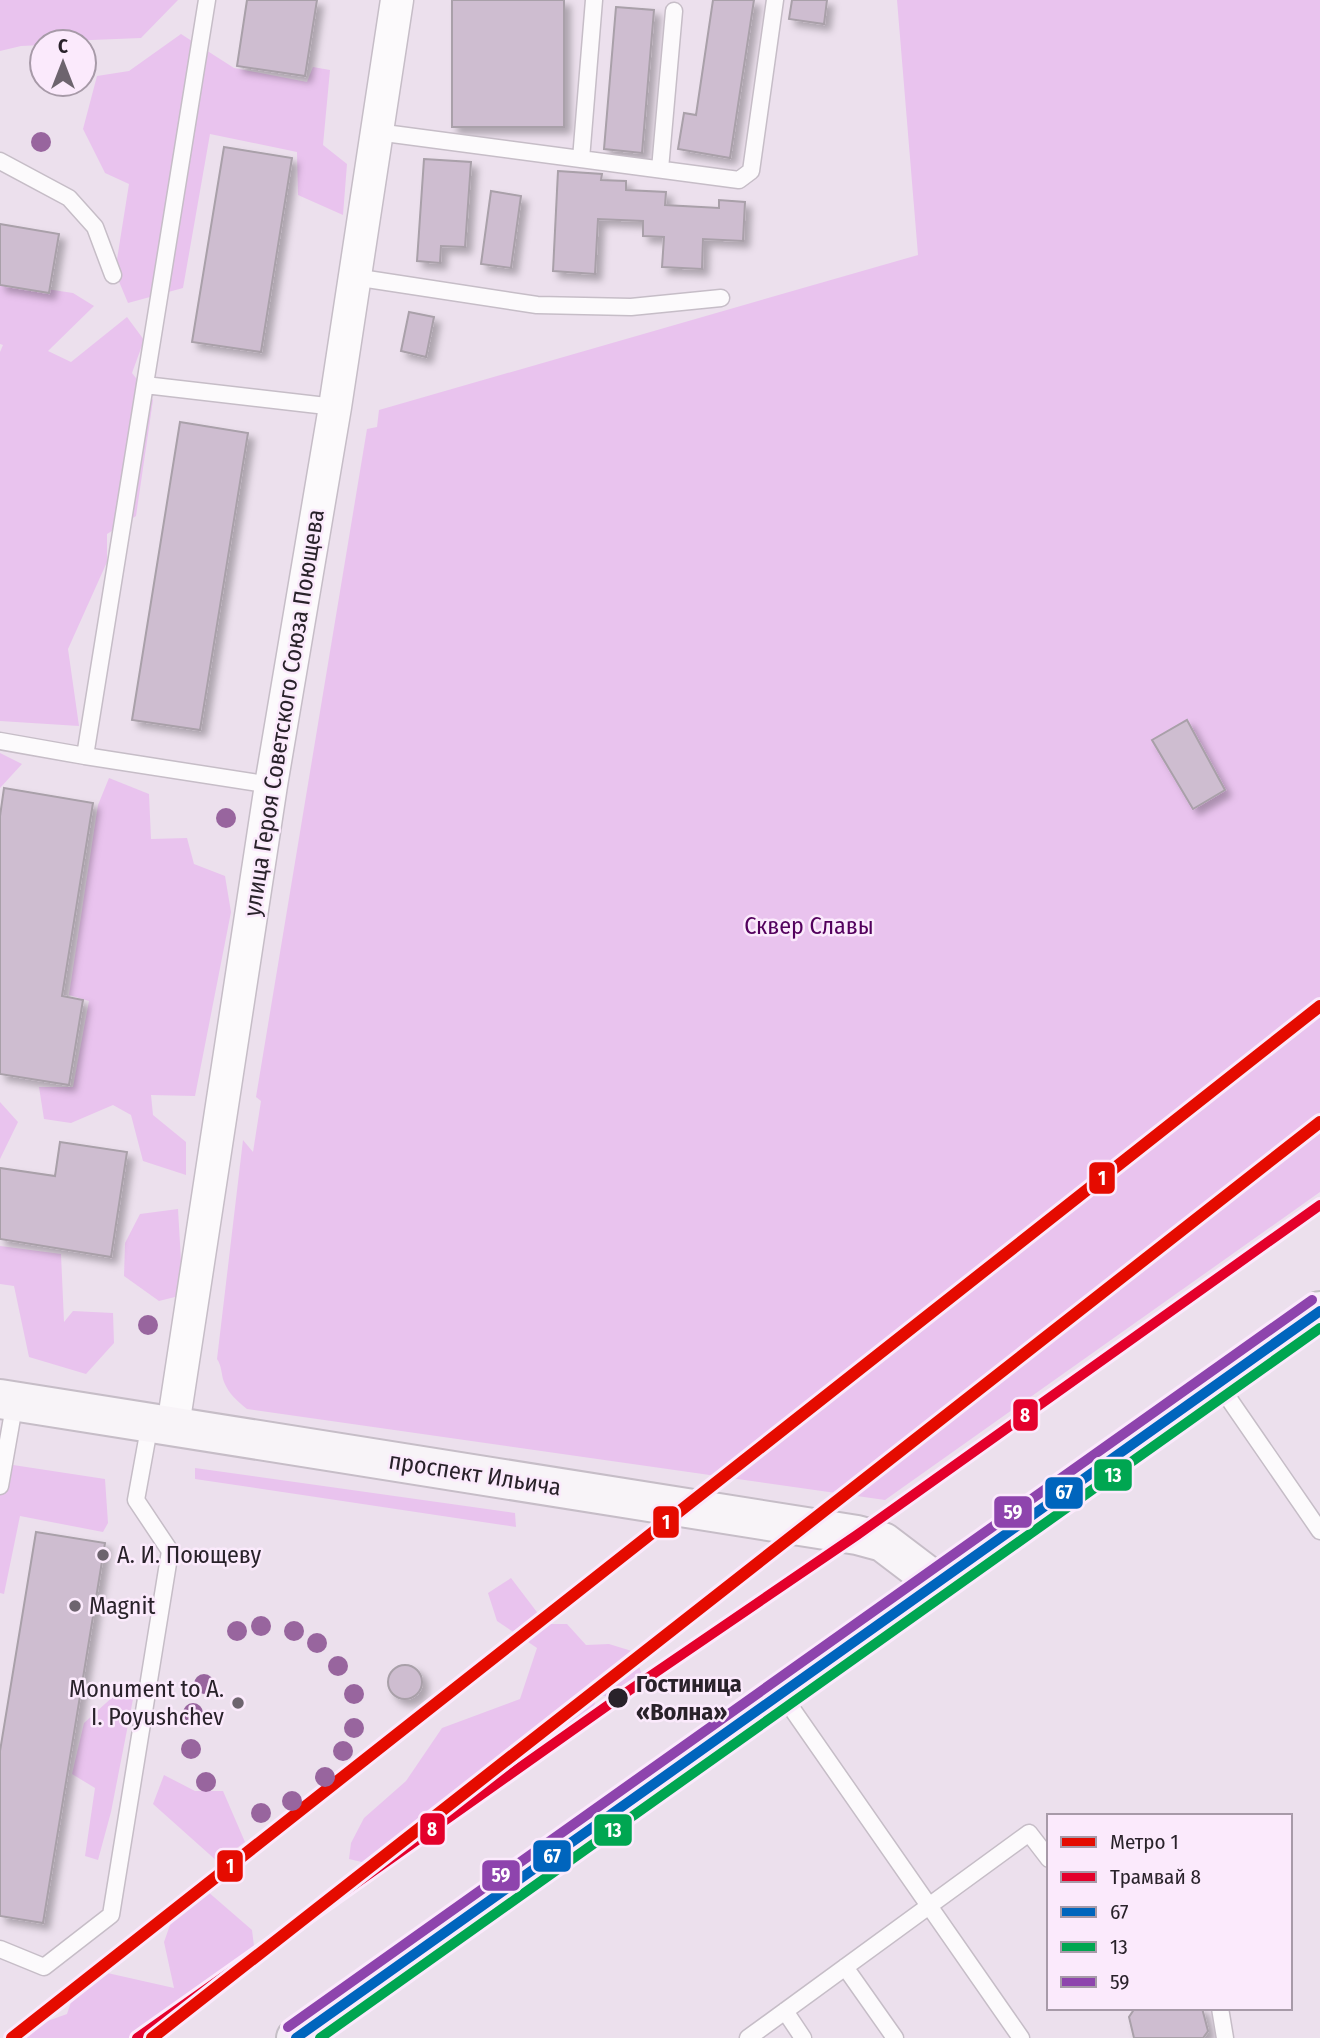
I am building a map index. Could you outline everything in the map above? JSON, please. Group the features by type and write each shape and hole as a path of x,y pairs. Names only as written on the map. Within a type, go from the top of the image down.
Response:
{"main road":[{"path":"296,2038 1320,1311"},
{"name":"проспект Ильича","path":"8,1400 857,1535 883,1542 937,1583"}],"street":[{"name":"улица Героя Советского Союза Поющева","path":"162,1424 335,407 397,0"}],"lane":[{"path":"85,756 207,0"},
{"path":"582,159 594,0"},
{"path":"377,132 739,180 751,171 775,0"},
{"path":"660,169 674,11"},
{"path":"0,161 69,198 96,227 113,275"},
{"path":"354,277 537,305 631,307 721,298"},
{"path":"145,385 335,407"},
{"path":"0,741 271,785"},
{"path":"1218,1382 1320,1531"},
{"path":"0,1486 8,1400"},
{"path":"0,1949 44,1967 111,1914 170,1551 136,1500 162,1424"},
{"path":"781,1693 1021,2038"},
{"path":"748,2038 1029,1833 1047,1856"},
{"path":"845,1967 895,2038"},
{"path":"1220,2010 1225,2038"},
{"path":"785,2011 803,2038"}],"green space":[{"path":"0,0 178,0 141,38 98,40 98,28 28,28 28,46 0,51"},
{"name":"Сквер Славы","path":"897,0 1320,0 1320,1192 885,1500 247,1409 228,1390 217,1359 243,1140 253,1152 261,1101 256,1097 367,429 377,427 379,410 918,255"},
{"path":"181,34 234,68 307,82 313,67 330,70 323,145 347,164 343,215 298,195 297,152 210,134 183,288 128,303 115,272 129,184 105,173 83,129 91,98 98,98 98,76 129,71"},
{"path":"0,282 73,293 94,306 48,351 71,362 127,317 144,340 132,373 153,400 136,516 107,534 107,562 68,649 79,726 0,721 0,352 3,345 0,344"},
{"path":"0,753 22,764 0,788"},
{"path":"109,778 149,794 151,839 187,838 194,864 225,876 231,912 195,1096 151,1095 153,1115 186,1142 186,1175 143,1161 131,1115 113,1105 71,1123 44,1119 39,1087 73,1087 89,1001 69,995 98,805"},
{"path":"0,1102 18,1122 0,1159"},
{"path":"178,1209 183,1295 159,1301 124,1276 125,1243 140,1214"},
{"path":"0,1246 61,1254 64,1322 73,1311 113,1313 114,1343 86,1374 29,1357 14,1286 0,1284"},
{"path":"0,1463 105,1479 108,1523 103,1532 20,1516 4,1594 0,1593"},
{"path":"195,1468 515,1513 516,1527 195,1479"},
{"path":"511,1578 546,1624 567,1624 586,1645 609,1644 635,1652 642,1676 621,1696 597,1696 588,1726 533,1747 366,1863 349,1859 351,1843 364,1818 406,1781 442,1728 520,1699 537,1648 497,1621 488,1593"},
{"path":"117,1693 134,1694 111,1812 98,1860 85,1856 95,1788 72,1774 84,1723"},
{"path":"164,1775 195,1791 223,1791 245,1842 218,1862 153,1804"},
{"path":"207,1891 252,1930 255,1954 141,2038 15,2038 14,2033 67,2014 81,1972 103,1972 174,1988 164,1942 176,1908"}],"building":[{"path":"247,0 317,0 305,76 237,66"},
{"path":"452,0 564,0 564,127 452,127"},
{"path":"713,0 754,0 730,158 678,149 684,113 696,115"},
{"path":"792,0 827,0 824,24 789,19"},
{"path":"616,7 654,10 642,153 604,149"},
{"path":"224,147 292,158 261,352 192,342"},
{"path":"424,159 471,162 465,247 441,246 440,263 417,261"},
{"path":"558,171 602,174 601,180 626,181 626,190 666,192 665,205 719,208 719,200 745,202 743,241 703,239 702,269 662,267 664,237 643,236 643,221 598,219 595,274 553,271"},
{"path":"491,191 521,196 511,268 481,264"},
{"path":"0,224 59,234 49,293 0,285"},
{"path":"409,312 434,317 426,357 401,351"},
{"path":"180,422 248,433 200,730 132,720"},
{"path":"1187,720 1225,790 1193,809 1152,740"},
{"path":"4,788 93,803 62,996 83,1000 69,1085 0,1074 0,816"},
{"path":"60,1142 127,1152 111,1257 0,1239 0,1168 55,1176"},
{"path":"36,1532 105,1543 43,1923 0,1916 0,1751"},
{"path":"405,1665 417,1670 422,1682 417,1694 405,1699 393,1694 388,1682 393,1670"},
{"path":"1134,2010 1203,2010 1208,2031 1203,2038 1134,2038 1129,2017"}],"metro line":[{"name":"1","path":"12,2038 1320,1006"},
{"name":"1","path":"152,2038 1320,1122"}],"tram line":[{"name":"8","path":"137,2038 621,1696 857,1535 1320,1205"}],"transit line":[{"name":"59","path":"288,2027 1312,1300"},
{"name":"67","path":"296,2038 1320,1311"},
{"name":"13","path":"320,2038 1320,1328"}],"place":[{"name":"А. И. Поющеву","path":"103,1555"},
{"name":"Magnit","path":"75,1606"},
{"name":"Гостиница «Волна»","path":"618,1698"},
{"name":"Monument to A. I. Poyushchev","path":"238,1703"}]}
